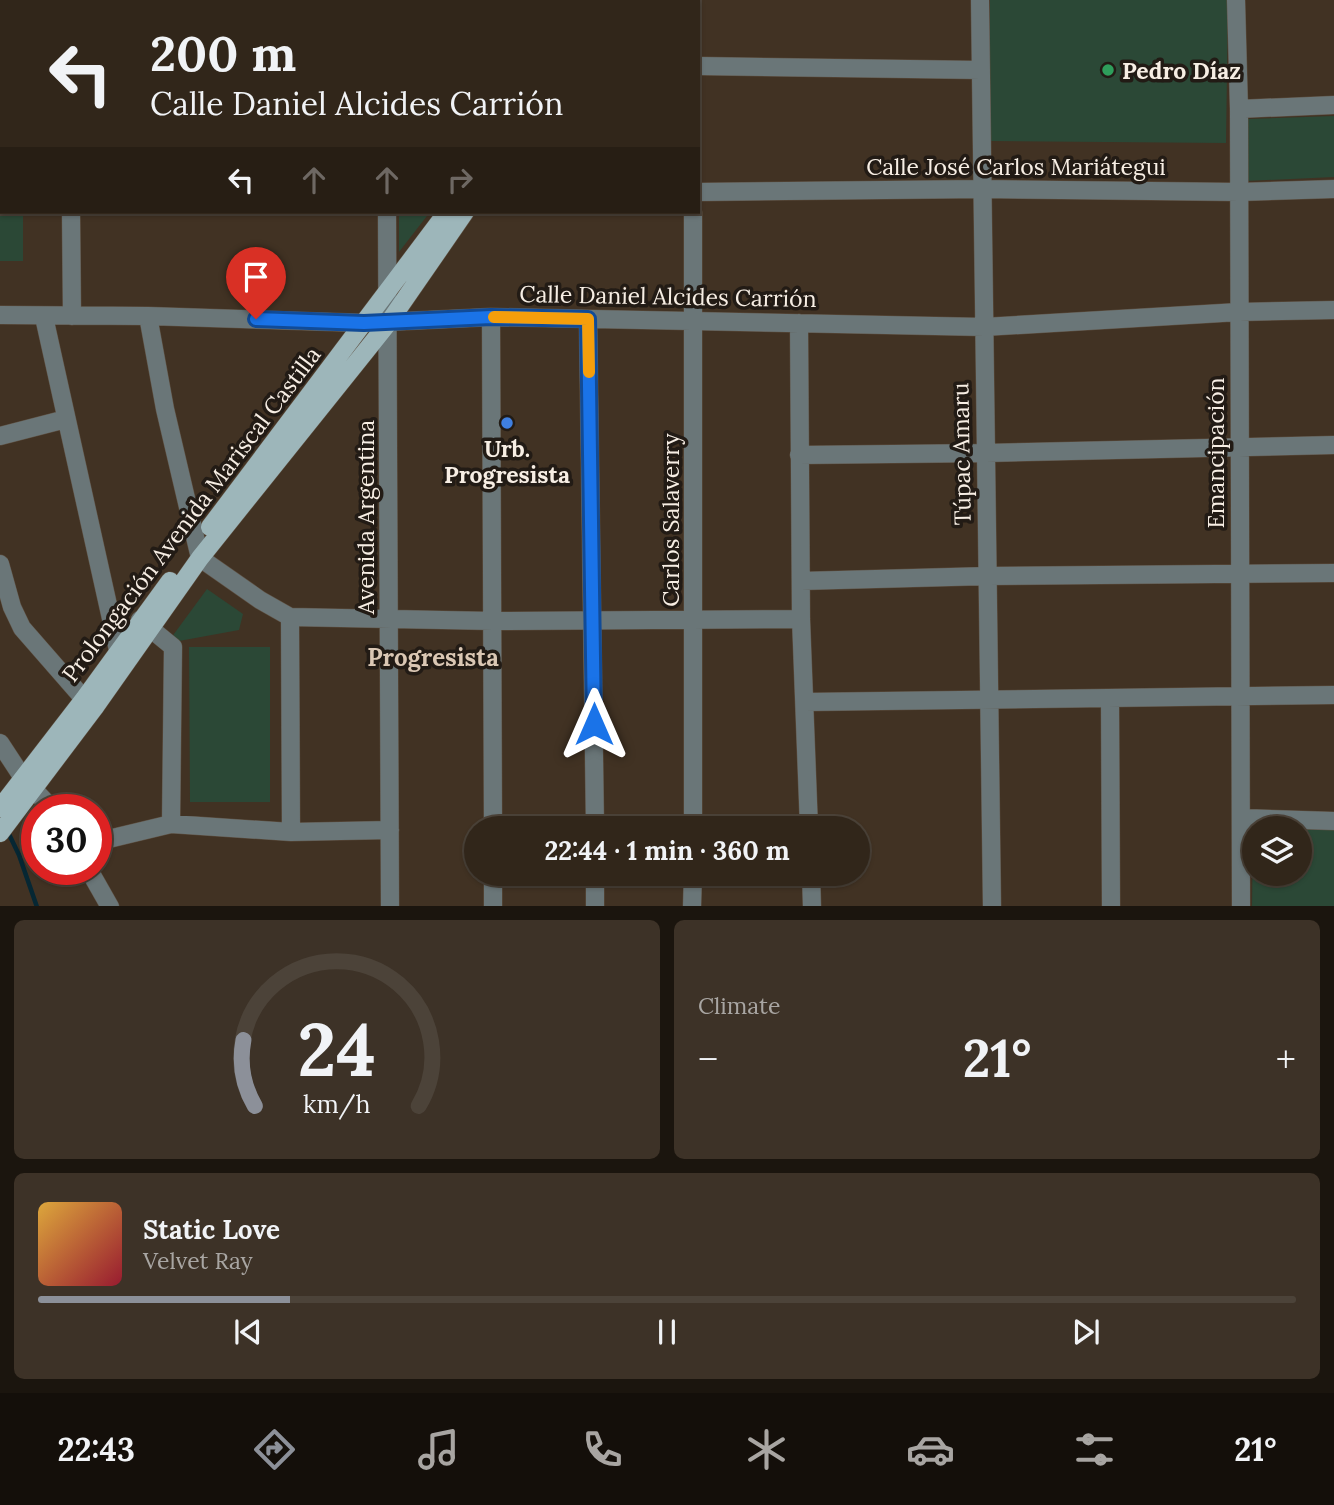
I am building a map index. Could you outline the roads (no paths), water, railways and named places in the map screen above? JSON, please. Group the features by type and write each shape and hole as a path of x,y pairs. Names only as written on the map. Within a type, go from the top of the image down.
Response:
{"main road":[{"name":"Prolongación Avenida Mariscal Castilla","path":"22,792 446,214"},
{"name":"Prolongación Avenida Mariscal Castilla","path":"198,551 389,322 464,214"},
{"name":"Prolongación Avenida Mariscal Castilla","path":"89,703 118,650 145,624"},
{"path":"0,808 22,792"},
{"path":"1,832 22,792"}],"street":[{"name":"Túpac Amaru","path":"980,0 992,906"},
{"name":"Emancipación","path":"1236,0 1239,109 1241,906"},
{"path":"700,66 981,70"},
{"path":"1239,109 1334,106"},
{"name":"Calle José Carlos Mariátegui","path":"700,192 982,189 1239,192 1334,189"},
{"path":"71,214 72,316"},
{"name":"Avenida Argentina","path":"387,214 390,906"},
{"name":"Carlos Salaverry","path":"692,214 693,816"},
{"name":"Calle Daniel Alcides Carrión","path":"0,316 148,316 364,323 491,317 984,327 1239,312 1334,310"},
{"path":"148,316 165,409 198,551 260,600 290,617 493,621 802,619"},
{"path":"44,317 118,650"},
{"path":"491,317 493,816"},
{"path":"588,319 595,816"},
{"path":"799,323 801,581 809,816"},
{"path":"0,436 66,419"},
{"path":"799,454 986,453 1334,445"},
{"path":"0,564 12,607 22,628 89,703"},
{"path":"801,581 988,576 1334,573"},
{"path":"290,617 291,832"},
{"path":"145,624 173,648 171,824"},
{"path":"805,702 1334,695"},
{"path":"1111,698 1111,906"},
{"path":"0,743 22,792 26,794"},
{"path":"1241,818 1334,821"},
{"path":"112,838 171,824 291,832 390,830"},
{"path":"98,885 110,906"},
{"path":"493,886 493,906"},
{"path":"595,886 595,906"},
{"path":"692,906 693,886"},
{"path":"811,886 812,906"}],"waterway":[{"path":"7,830 37,906"}],"place":[{"name":"Pedro Díaz","path":"1108,70"},
{"name":"Urb. Progresista","path":"507,423"}],"district":[{"name":"Progresista","path":"433,657"}]}
